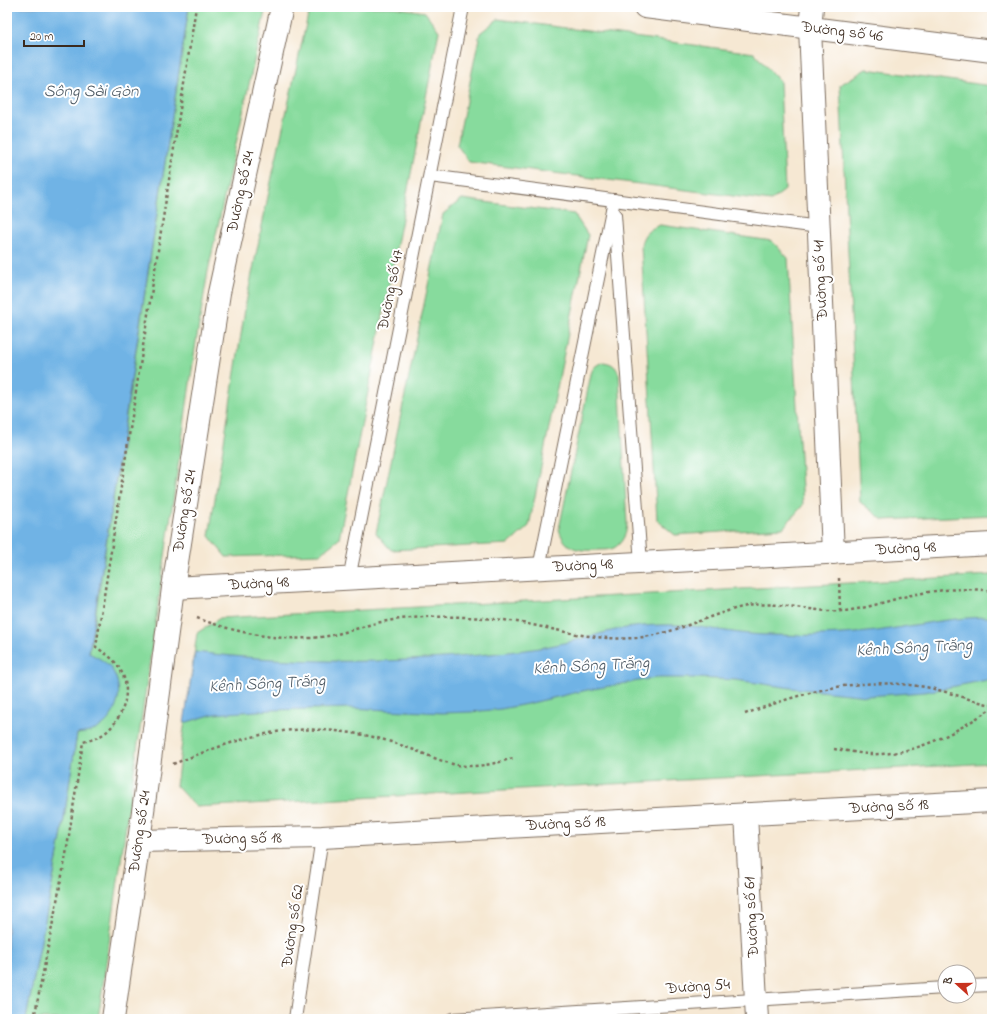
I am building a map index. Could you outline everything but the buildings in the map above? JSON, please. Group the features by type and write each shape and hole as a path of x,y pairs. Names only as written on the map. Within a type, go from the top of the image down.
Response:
{"street":[{"name":"Đường số 24","path":"113,1019 139,842 173,588 219,293 282,7"},
{"name":"Đường số 46","path":"645,7 811,17 992,51"},
{"name":"Đường số 41","path":"811,17 833,553"},
{"name":"Đường 48","path":"173,588 992,544"},
{"name":"Đường số 18","path":"139,842 322,837 992,801"},
{"name":"Đường số 61","path":"746,814 757,1009"}],"lane":[{"name":"Đường số 47","path":"349,579 463,7"},
{"path":"430,176 819,226"},
{"path":"614,200 641,563"},
{"path":"539,568 614,200"},
{"name":"Đường số 62","path":"295,1019 322,837"},
{"path":"977,986 992,985"},
{"name":"Đường 54","path":"452,1019 757,1009 937,989"}],"path":[{"path":"34,1019 66,855 83,742 94,740 106,733 117,720 125,702 126,690 124,676 109,656 96,647 196,7"},
{"path":"839,578 840,611"},
{"path":"197,618 232,629 265,636 287,638 310,638 331,635 373,624 424,617 478,618 599,638 637,638 679,629 731,610 749,606 772,604 820,610 857,610 906,596 934,591 961,589 992,591"},
{"path":"745,714 827,688 872,683 919,686 992,706"},
{"path":"834,749 880,754 902,751 926,745 949,735 971,722 992,706"},
{"path":"173,764 223,745 255,736 284,731 311,730 360,734 386,741 457,765 494,764 513,758"}],"green space":[{"path":"189,7 266,7 208,271 196,342 98,1019 26,1019 61,838"},
{"path":"320,7 393,7 425,12 439,31 339,539 320,554 226,557 209,536 246,303 308,15"},
{"path":"498,19 754,53 780,82 785,190 771,201 469,162 457,145 480,33"},
{"path":"866,69 992,86 992,515 883,520 860,502 840,85"},
{"path":"462,199 574,214 588,235 529,526 509,544 391,550 376,533 443,214"},
{"path":"660,225 772,241 788,258 803,505 783,528 675,535 657,520 641,245 647,232"},
{"path":"603,362 613,365 619,374 627,524 623,539 615,547 606,550 580,550 569,546 565,542 559,529 591,374 595,366"},
{"path":"992,575 992,763 196,807 176,786 197,633 220,618"}],"water":[{"name":"Sông Sài Gòn","path":"7,7 189,7 89,653 105,662 115,675 119,693 118,702 110,718 103,725 93,731 77,734 61,838 26,1019 7,1019"},
{"name":"Kênh Sông Trăng","path":"984,617 992,618 992,679 925,692 867,696 791,688 736,680 656,678 587,690 501,709 471,712 442,713 351,708 272,710 214,714 184,723 195,652 316,661 396,660 477,655 532,649 562,644 619,629 652,625 688,626 738,633 810,635 877,631 945,620"}]}
